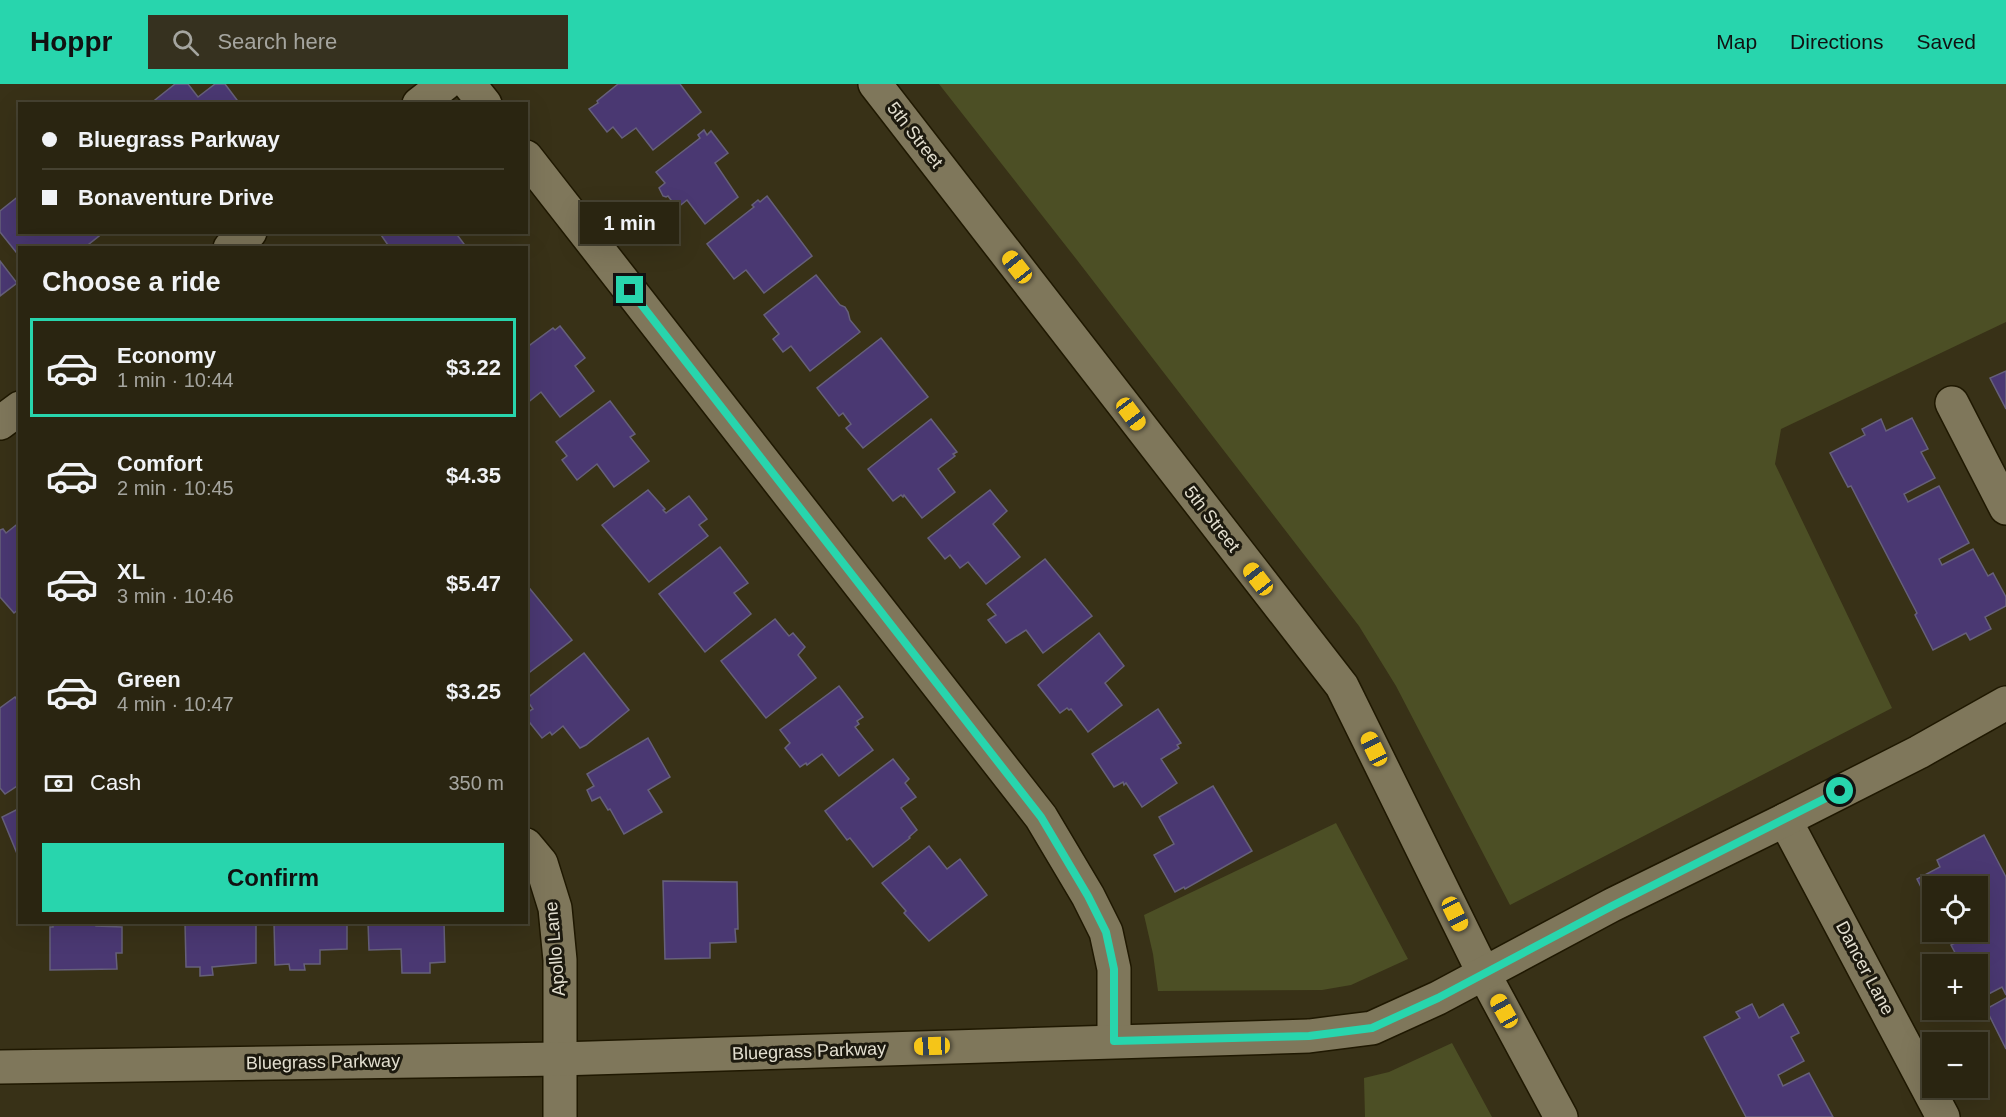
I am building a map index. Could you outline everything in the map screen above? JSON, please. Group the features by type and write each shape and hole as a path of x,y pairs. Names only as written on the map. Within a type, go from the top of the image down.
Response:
{"street":[{"path":"422,102 445,84"},
{"path":"469,84 482,102"},
{"name":"5th Street","path":"875,84 1342,686 1484,974 1561,1117"},
{"path":"528,160 1041,817 1088,896 1106,932 1114,969 1114,1041"},
{"path":"232,246 248,234"},
{"path":"1952,403 2006,508"},
{"path":"0,423 18,410"},
{"name":"Bluegrass Parkway","path":"0,1067 559,1059 1309,1036 1372,1028 1484,974 1612,906 1919,752 2006,703"},
{"name":"Dancer Lane","path":"1785,820 1943,1117"},
{"name":"Apollo Lane","path":"528,847 541,863 555,908 560,960 560,1117"}],"green space":[{"path":"939,84 2006,84 2006,322 1781,429 1775,464 1892,708 1510,905 1396,686 1359,626"},
{"path":"1336,823 1408,959 1351,985 1322,990 1158,991 1144,915"},
{"path":"1452,1043 1492,1117 1365,1117 1364,1078 1389,1072"}],"building":[{"path":"175,84 188,84 198,97 215,84 225,84 238,102 152,102"},
{"path":"618,84 680,84 701,112 653,150 636,128 622,138 613,127 607,132 589,109"},
{"path":"704,130 707,135 711,131 728,153 715,163 738,197 705,224 687,200 677,208 668,196 663,196 659,188 665,183 656,172 700,138 698,135"},
{"path":"767,196 812,256 764,293 746,270 734,279 707,244 754,207 752,205 758,200 760,202"},
{"path":"18,197 18,234 98,234 99,236 86,246 18,246 18,254 0,232 0,211"},
{"path":"380,234 456,234 466,246 389,246"},
{"path":"0,261 17,283 0,296"},
{"path":"816,275 840,305 845,307 850,320 860,332 810,371 791,346 783,352 773,339 779,334 764,315"},
{"path":"560,326 585,358 575,366 594,391 560,417 541,392 528,402 528,347 553,328 555,330"},
{"path":"881,338 928,397 863,448 846,428 851,424 843,413 839,416 817,388"},
{"path":"2006,371 2006,409 1990,378"},
{"path":"610,401 635,434 630,437 649,461 614,487 597,464 577,480 562,460 567,456 556,442"},
{"path":"1912,418 1928,449 1921,452 1935,478 1904,494 1908,502 1939,486 1969,543 1939,559 1942,565 1973,549 1988,576 1993,573 2006,597 2006,606 1985,617 1991,629 1970,640 1966,633 1933,650 1915,615 1917,613 1851,486 1848,487 1830,453 1865,435 1862,429 1881,419 1886,431"},
{"path":"931,419 957,452 938,469 955,492 922,518 904,495 893,501 868,469"},
{"path":"648,490 666,513 689,496 707,519 699,525 708,536 649,582 602,525"},
{"path":"990,490 1007,511 993,524 1020,557 986,584 968,562 960,568 950,555 945,559 928,538"},
{"path":"18,524 18,610 14,613 0,597 0,530 3,529 6,533"},
{"path":"720,547 748,583 734,593 751,614 705,652 659,594"},
{"path":"1045,559 1092,616 1043,653 1026,630 1006,643 988,620 996,615 987,604"},
{"path":"528,586 572,640 528,673"},
{"path":"775,619 789,636 793,633 805,647 798,655 816,678 766,718 721,661"},
{"path":"1099,633 1124,666 1105,683 1122,705 1088,732 1071,709 1067,708 1060,713 1038,685"},
{"path":"584,653 629,710 580,748 563,726 552,735 550,732 542,738 528,720 528,712 533,709 528,697"},
{"path":"839,686 863,717 857,721 859,724 855,727 873,750 839,776 822,754 807,765 806,763 800,767 785,748 790,743 780,730"},
{"path":"15,697 18,701 18,785 5,794 0,788 0,708"},
{"path":"1158,709 1181,743 1177,745 1179,748 1161,759 1177,783 1142,807 1126,783 1124,785 1123,782 1114,787 1092,754"},
{"path":"648,738 670,777 648,790 662,812 624,834 610,809 608,810 600,797 592,801 587,790 594,786 587,774"},
{"path":"893,759 909,779 905,783 916,797 901,808 917,830 873,867 850,838 847,840 825,811"},
{"path":"1213,786 1252,851 1185,889 1184,887 1175,892 1154,855 1174,844 1159,817"},
{"path":"18,809 18,856 2,817"},
{"path":"1984,835 2006,877 2006,995 2002,987 1988,994 1988,954 1956,954 1951,945 1957,942 1988,942 1988,876 1923,876 1940,867 1937,860"},
{"path":"929,846 947,869 960,859 987,895 929,941 882,883"},
{"path":"1922,876 1922,889 1917,879"},
{"path":"663,881 737,882 736,942 710,943 710,958 665,959"},
{"path":"53,924 96,924 96,926 122,927 122,953 116,953 117,969 50,970 50,927 53,927"},
{"path":"185,924 256,924 256,963 212,967 213,975 200,976 200,967 186,967"},
{"path":"274,924 347,924 347,949 320,950 320,964 304,964 305,970 290,970 289,964 275,965"},
{"path":"368,924 444,924 445,962 430,963 430,973 402,973 401,949 369,950"},
{"path":"2006,998 2006,1049 1988,1013 1988,1008"},
{"path":"1752,1004 1759,1018 1783,1004 1799,1033 1791,1037 1804,1061 1778,1075 1783,1086 1809,1073 1833,1117 1746,1117 1704,1037 1740,1018 1736,1012"}],"route":[{"path":"630,290 1041,817 1088,896 1106,932 1114,969 1114,1041 1309,1036 1372,1028 1438,998 1612,906 1840,791"}]}
